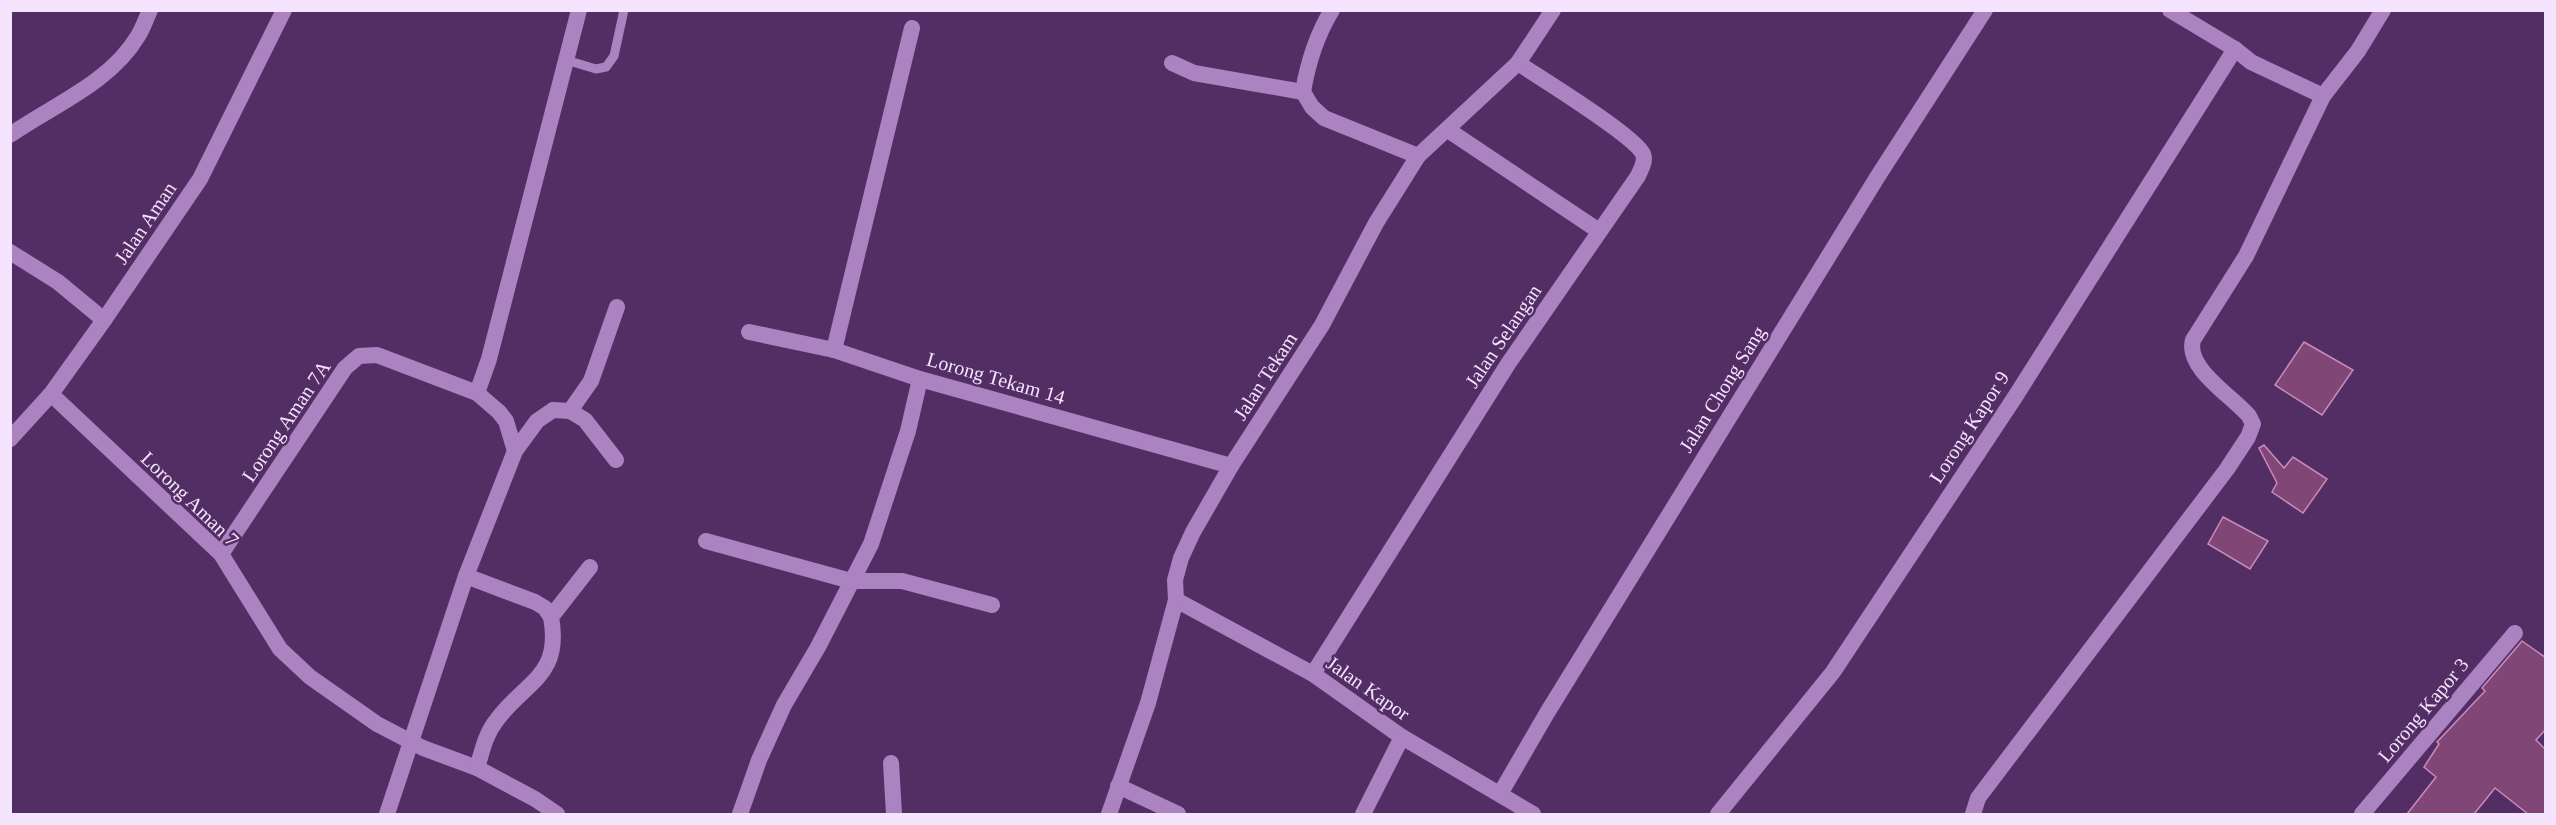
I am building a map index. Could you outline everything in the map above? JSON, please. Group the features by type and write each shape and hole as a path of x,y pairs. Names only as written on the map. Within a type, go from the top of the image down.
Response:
{"street":[{"path":"10,135 96,80 119,60 138,36 150,10"},
{"name":"Jalan Aman","path":"10,439 51,394 105,320 200,179 284,10"},
{"path":"477,393 489,359 579,10"},
{"path":"1332,10 1319,32 1306,70 1302,92 1312,107 1324,118 1418,156"},
{"name":"Jalan Tekam","path":"1109,814 1148,702 1176,600 1175,580 1181,558 1231,466 1322,325 1376,223 1418,156 1518,63 1553,10"},
{"name":"Jalan Chong Sang","path":"1500,794 1547,713 1878,176 1985,10"},
{"path":"2170,10 2235,49 2251,62 2323,96"},
{"path":"1973,814 1978,798 2228,469 2248,437 2253,424 2249,416 2200,368 2191,348 2193,339 2246,256 2323,96 2358,51 2383,10"},
{"path":"834,350 912,28"},
{"name":"Lorong Kapor 9","path":"1718,814 1833,672 2015,397 2235,49"},
{"path":"1172,63 1194,73 1302,92"},
{"name":"Jalan Selangan","path":"1313,674 1508,364 1638,176 1644,156 1626,135 1518,63"},
{"path":"1448,130 1599,231"},
{"path":"10,252 57,282 105,320"},
{"path":"570,411 591,381 616,307"},
{"name":"Lorong Tekam 14","path":"749,332 834,350 920,379 1231,466"},
{"name":"Lorong Aman 7A","path":"221,554 345,368 359,356 378,356 477,393 499,411 506,421 515,451"},
{"path":"740,814 759,760 784,705 818,647 872,544 908,431 920,379"},
{"name":"Lorong Aman 7","path":"51,394 221,554 280,649 310,677 377,724 412,740 423,748 477,768 535,799 557,814"},
{"path":"387,814 466,576 515,451 537,421 553,410 570,411 585,420 616,460"},
{"path":"706,541 851,581 902,581 992,605"},
{"path":"551,617 590,567"},
{"path":"466,576 535,602 544,608 551,617 554,636 550,659 542,672 496,721 487,734 477,768"},
{"name":"Jalan Kapor","path":"1176,600 1313,674 1401,737 1533,814"},
{"name":"Lorong Kapor 3","path":"2362,814 2515,633"},
{"path":"1363,814 1401,737"},
{"path":"891,763 894,814"},
{"path":"1118,786 1178,814"}],"lane":[{"path":"567,60 596,69 606,67 614,56 624,10"}],"building":[{"path":"2304,342 2353,370 2322,415 2275,385"},
{"path":"2264,445 2284,468 2293,457 2327,479 2303,513 2272,492 2277,483 2259,448"},
{"path":"2223,517 2268,541 2250,569 2208,544"},
{"path":"2522,641 2546,658 2546,729 2536,740 2546,750 2546,814 2528,814 2495,788 2474,814 2407,814 2436,777 2424,767 2439,744 2437,742 2485,691 2482,688"}]}
